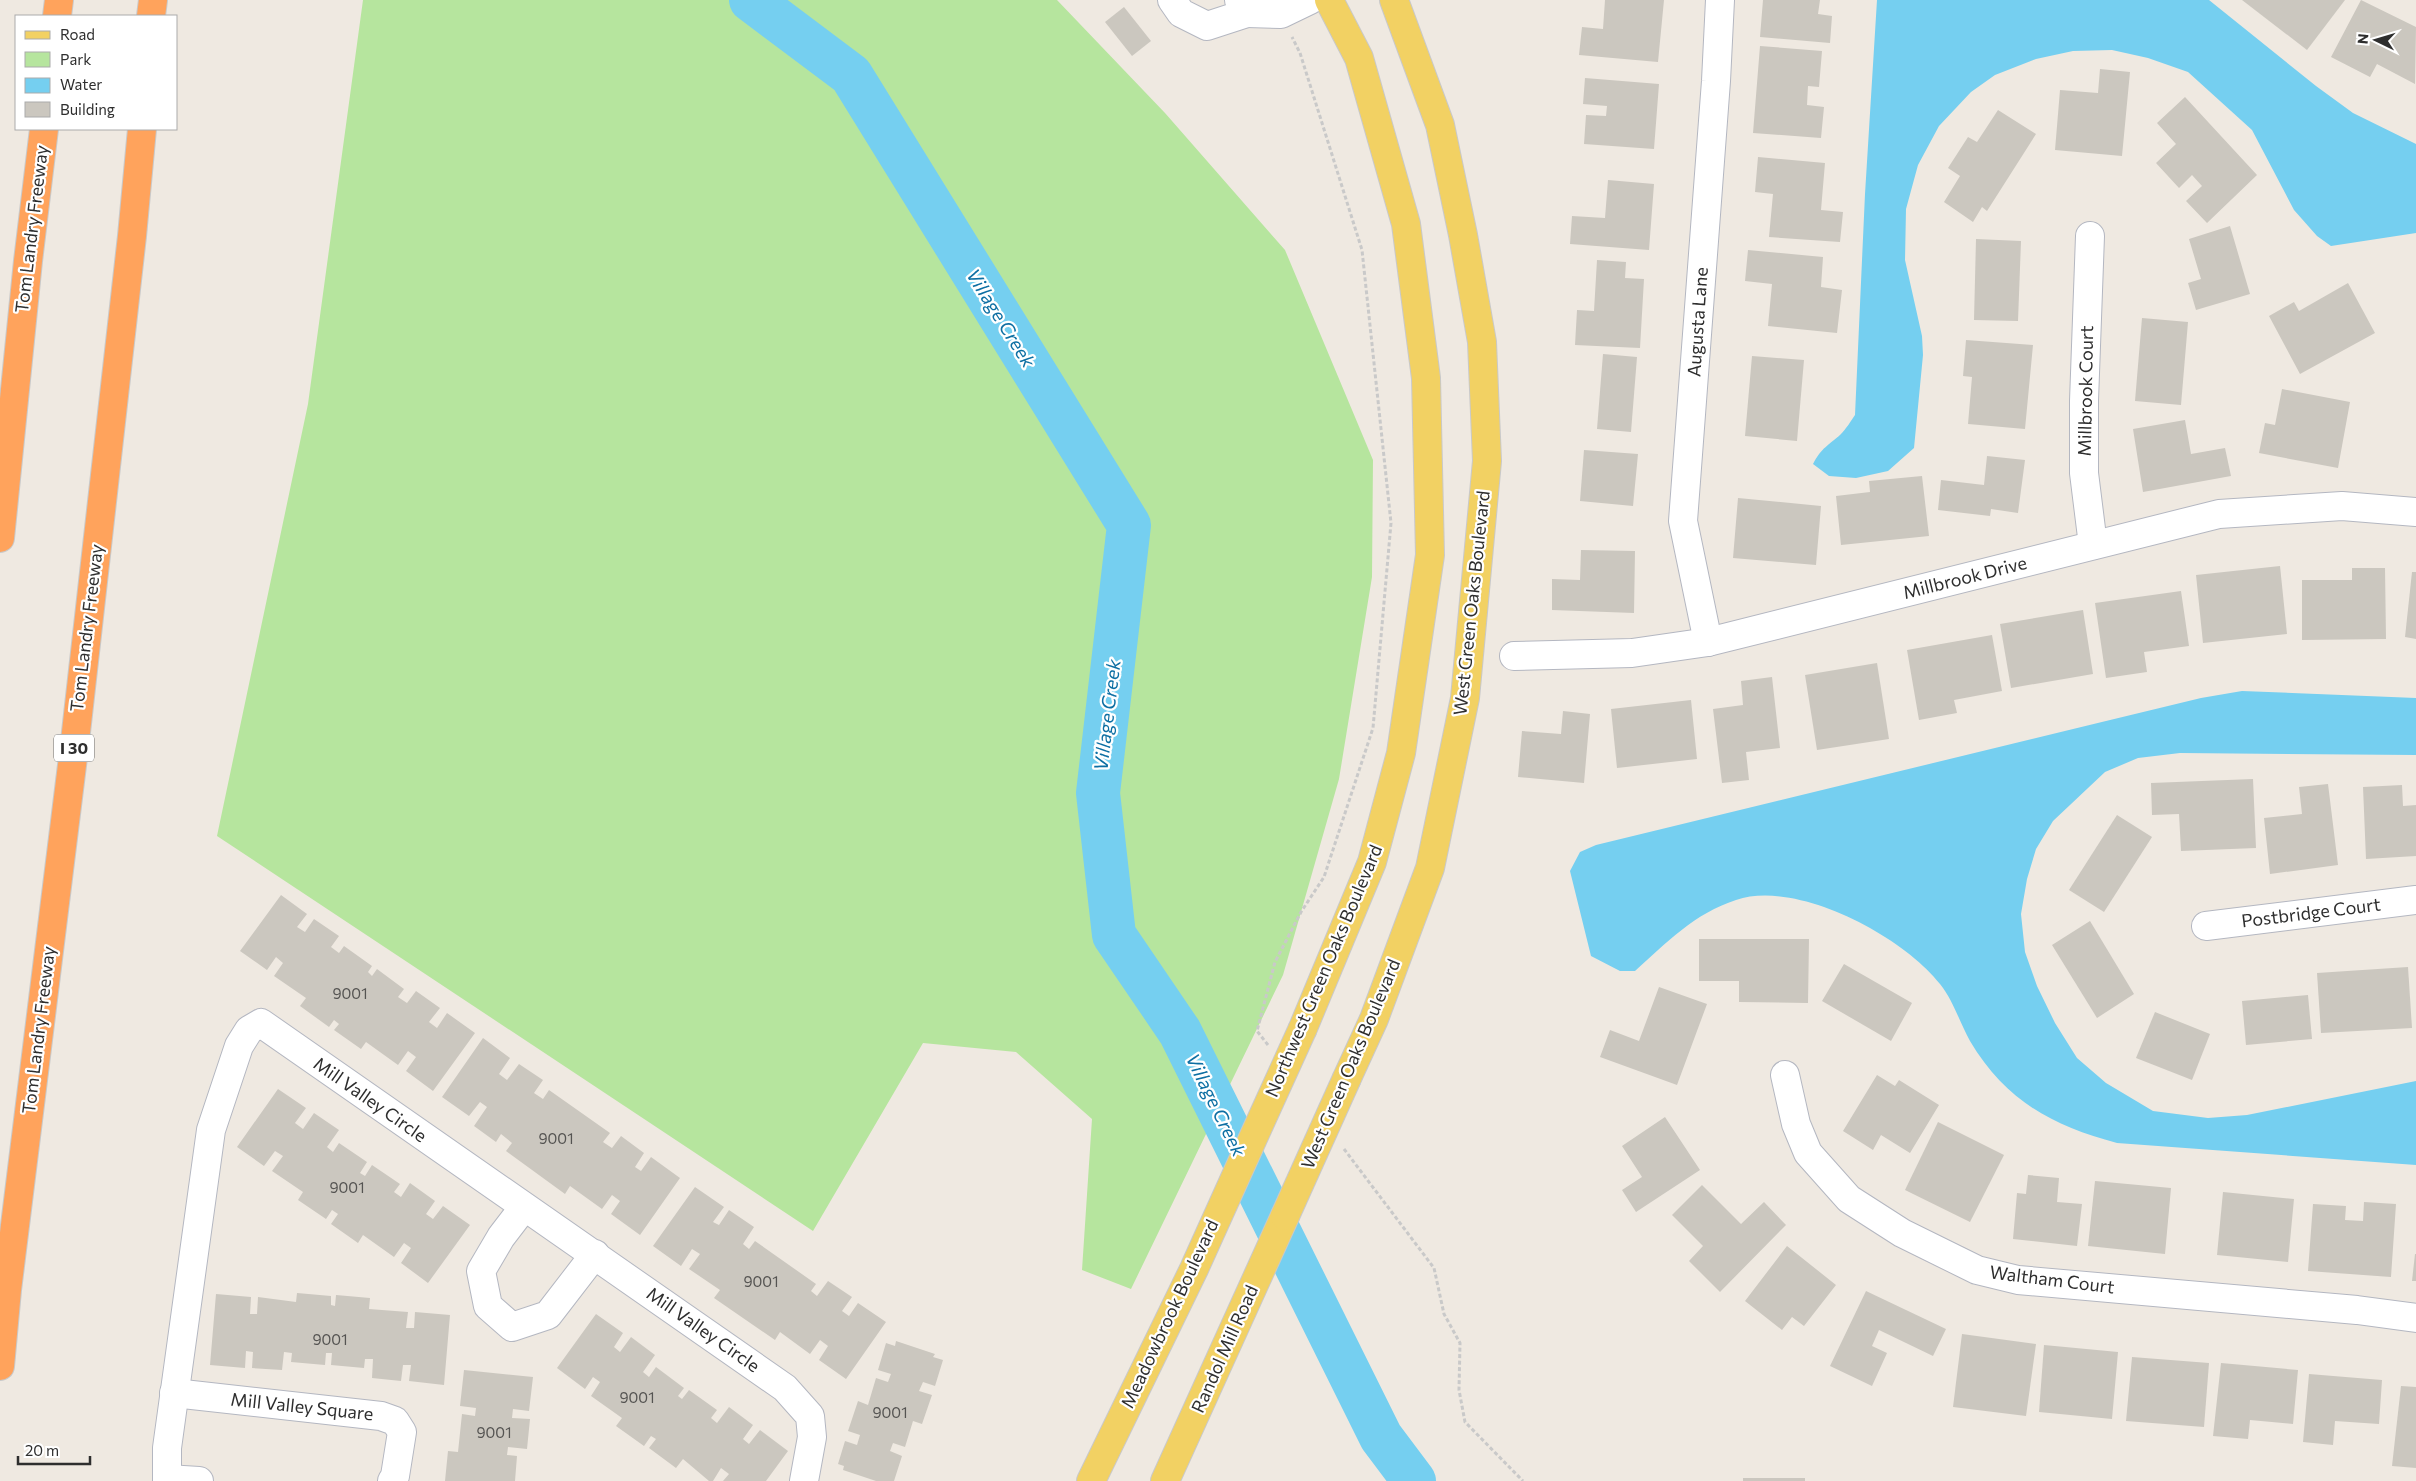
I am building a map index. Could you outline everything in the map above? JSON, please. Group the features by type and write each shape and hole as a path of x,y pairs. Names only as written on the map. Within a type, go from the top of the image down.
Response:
{"highway":[{"path":"57,15 59,0"},
{"path":"152,15 153,0"},
{"name":"Tom Landry Freeway","path":"0,538 28,261 44,130"},
{"name":"Tom Landry Freeway","path":"0,1366 7,1290 75,741 132,236 142,130"}],"main road":[{"name":"Northwest Green Oaks Boulevard","path":"1249,1147 1302,1028 1372,862 1401,753 1430,555 1426,378 1406,224 1358,58 1329,0"},
{"name":"West Green Oaks Boulevard","path":"1285,1216 1374,1018 1430,868 1465,698 1487,460 1482,342 1463,235 1440,124 1394,0"},
{"name":"Meadowbrook Boulevard","path":"1091,1481 1194,1269 1249,1147"},
{"name":"Randol Mill Road","path":"1165,1481 1285,1216"}],"street":[{"path":"1172,0 1181,13 1207,26 1243,6 1281,14 1310,0"},
{"name":"Augusta Lane","path":"1708,642 1683,521 1716,91 1720,0"},
{"name":"Millbrook Court","path":"2090,236 2084,401 2084,473 2093,546"},
{"name":"Millbrook Drive","path":"1514,656 1632,653 1708,642 2219,514 2342,506 2416,512"},
{"name":"Postbridge Court","path":"2206,926 2416,900"},
{"name":"Mill Valley Circle","path":"167,1480 167,1448 210,1130 239,1046 249,1030 261,1023 785,1388 810,1416 812,1437 804,1481"},
{"name":"Waltham Court","path":"1786,1075 1796,1124 1808,1153 1850,1198 1902,1233 1977,1270 2018,1280 2357,1310 2416,1318"},
{"path":"524,1207 501,1237 481,1271 488,1306 512,1326 548,1315 595,1254"},
{"name":"Mill Valley Square","path":"174,1393 381,1416 395,1421 402,1432 395,1476 392,1481"},
{"path":"167,1480 199,1481"}],"path":[{"path":"1269,1047 1257,1031 1275,962 1301,912 1324,877 1373,728 1391,522 1362,250 1300,52 1281,14"},
{"path":"1340,1143 1434,1268 1444,1314 1460,1343 1459,1390 1465,1422 1522,1481"}],"green space":[{"path":"363,0 1057,0 1165,113 1285,250 1373,460 1372,577 1339,779 1283,975 1131,1289 1082,1270 1092,1119 1016,1052 923,1043 813,1231 217,836 308,404"}],"water":[{"path":"1877,0 2209,0 2316,86 2353,113 2416,144 2416,233 2331,246 2317,236 2294,210 2252,130 2188,72 2148,58 2112,50 2073,51 2036,59 1995,75 1971,92 1939,126 1918,165 1906,209 1905,260 1922,336 1923,355 1914,448 1888,471 1856,478 1829,476 1813,464 1822,450 1843,432 1855,415 1865,194"},
{"path":"2242,691 2416,698 2416,755 2180,753 2138,758 2105,772 2053,821 2036,849 2027,879 2021,914 2025,952 2037,986 2055,1023 2077,1058 2106,1083 2153,1111 2208,1118 2247,1115 2416,1081 2416,1165 2117,1143 2093,1136 2051,1119 2015,1095 1984,1062 1970,1041 1945,990 1923,966 1901,948 1875,931 1847,916 1817,905 1788,898 1760,896 1736,900 1694,921 1635,971 1620,971 1591,956 1570,871 1580,852 1596,845 2201,698"}],"building":[{"path":"1605,0 1664,0 1658,62 1579,55 1582,27 1603,29"},
{"path":"1763,0 1820,0 1818,14 1832,16 1830,43 1760,37"},
{"path":"2242,0 2345,0 2307,50"},
{"path":"2361,0 2416,27 2415,84 2377,64 2370,77 2331,57"},
{"path":"1124,7 1151,41 1132,56 1105,22"},
{"path":"1760,46 1822,51 1819,87 1808,86 1807,105 1824,107 1821,138 1753,133"},
{"path":"2100,69 2130,72 2122,156 2055,150 2060,90 2098,93"},
{"path":"1585,78 1659,84 1654,149 1584,144 1586,115 1606,116 1607,106 1583,104"},
{"path":"2185,97 2257,175 2207,223 2186,201 2202,186 2192,175 2179,188 2156,163 2176,144 2157,123"},
{"path":"1998,110 2036,134 1987,211 1982,207 1973,222 1944,202 1960,176 1948,168 1968,137 1977,142"},
{"path":"1758,157 1825,163 1821,210 1843,212 1840,242 1769,237 1773,194 1755,192"},
{"path":"1608,180 1654,184 1649,250 1570,244 1572,216 1605,218"},
{"path":"2230,226 2250,294 2196,310 2188,283 2201,279 2189,239"},
{"path":"1976,239 2021,241 2018,321 1974,320"},
{"path":"1748,250 1823,257 1821,287 1842,290 1837,333 1768,326 1772,284 1745,281"},
{"path":"1597,260 1626,262 1625,278 1644,279 1640,348 1575,345 1577,310 1594,311"},
{"path":"2348,283 2375,333 2300,374 2269,316 2294,302 2299,311"},
{"path":"2142,318 2188,322 2181,405 2135,401"},
{"path":"1966,340 2033,345 2025,429 1968,424 1972,377 1963,376"},
{"path":"1603,354 1637,357 1631,432 1597,429"},
{"path":"1752,356 1804,360 1797,441 1745,436"},
{"path":"2282,389 2350,402 2338,468 2259,453 2265,423 2275,425"},
{"path":"2185,420 2191,454 2225,448 2231,476 2143,492 2133,429"},
{"path":"1584,450 1638,454 1633,506 1580,501"},
{"path":"1987,456 2025,460 2018,513 1991,509 1990,516 1938,510 1941,480 1984,485"},
{"path":"1922,476 1929,536 1841,545 1836,496 1870,492 1869,481"},
{"path":"1738,498 1821,506 1816,565 1733,558"},
{"path":"1581,550 1635,551 1634,613 1552,610 1552,579 1580,580"},
{"path":"2280,566 2287,634 2203,643 2196,575"},
{"path":"2352,568 2385,568 2386,639 2302,640 2302,580 2352,580"},
{"path":"2412,572 2416,572 2416,639 2405,637"},
{"path":"2181,591 2189,646 2144,652 2147,672 2106,678 2095,603"},
{"path":"2083,610 2093,674 2011,688 2000,624"},
{"path":"1992,635 2002,691 1954,700 1957,713 1919,720 1907,650"},
{"path":"1877,663 1889,739 1817,750 1805,675"},
{"path":"1772,677 1780,748 1746,752 1749,780 1722,783 1713,709 1743,705 1741,681"},
{"path":"1691,700 1697,759 1617,768 1611,709"},
{"path":"1563,711 1590,714 1584,783 1518,777 1522,731 1561,734"},
{"path":"2253,779 2256,848 2181,851 2179,814 2152,815 2151,783"},
{"path":"2328,784 2338,865 2270,874 2264,818 2302,814 2299,787"},
{"path":"2402,785 2403,806 2416,805 2416,856 2366,859 2363,787"},
{"path":"2117,815 2152,837 2104,912 2069,890"},
{"path":"281,895 307,914 297,927 305,932 314,919 339,936 331,947 339,953 344,946 372,966 368,972 372,976 377,969 404,989 398,997 407,1003 416,991 440,1008 429,1022 437,1028 447,1013 475,1033 433,1091 406,1071 416,1057 408,1051 398,1065 366,1042 361,1049 334,1030 339,1024 334,1020 329,1027 300,1006 306,998 274,976 283,963 276,957 267,970 240,951"},
{"path":"2090,921 2134,994 2097,1018 2052,945"},
{"path":"1699,939 1809,939 1808,1003 1739,1002 1739,981 1699,981"},
{"path":"1844,964 1912,1003 1891,1041 1822,1001"},
{"path":"2408,967 2412,1028 2321,1033 2317,973"},
{"path":"1659,987 1707,1004 1677,1085 1600,1057 1610,1030 1639,1041"},
{"path":"2308,995 2312,1039 2246,1045 2242,1001"},
{"path":"2155,1012 2210,1034 2192,1080 2136,1058"},
{"path":"483,1038 510,1058 499,1074 507,1080 519,1064 543,1080 534,1093 543,1099 549,1090 610,1133 603,1142 612,1148 621,1136 644,1153 635,1167 641,1171 651,1157 680,1178 640,1235 611,1214 620,1201 612,1195 602,1209 570,1186 565,1194 506,1151 512,1143 501,1134 496,1142 474,1126 487,1107 480,1102 469,1116 442,1097"},
{"path":"1877,1075 1895,1086 1899,1080 1939,1105 1910,1153 1881,1135 1873,1150 1843,1131"},
{"path":"278,1089 306,1108 295,1123 303,1129 314,1113 339,1130 327,1147 333,1152 339,1143 367,1162 360,1173 365,1176 372,1165 400,1184 394,1192 401,1197 410,1183 435,1201 426,1214 433,1219 443,1206 470,1225 428,1283 401,1263 411,1248 404,1243 394,1257 363,1235 358,1243 331,1224 338,1214 332,1210 326,1219 298,1200 303,1192 272,1171 283,1156 275,1151 264,1166 237,1147"},
{"path":"1665,1117 1700,1170 1636,1212 1622,1190 1642,1177 1622,1146"},
{"path":"1938,1122 2004,1155 1970,1222 1905,1190"},
{"path":"2028,1175 2059,1178 2057,1202 2082,1204 2077,1246 2013,1239 2017,1193 2026,1194"},
{"path":"2095,1181 2171,1188 2165,1254 2088,1246"},
{"path":"1702,1185 1741,1224 1764,1202 1786,1225 1720,1292 1689,1261 1703,1246 1672,1215"},
{"path":"695,1187 724,1207 713,1222 719,1225 729,1210 754,1227 743,1244 749,1249 755,1241 816,1284 811,1291 817,1296 828,1281 852,1297 842,1311 849,1316 858,1303 886,1322 846,1379 819,1360 828,1346 820,1340 810,1354 780,1332 775,1340 714,1298 720,1290 689,1269 700,1254 692,1249 681,1266 653,1246"},
{"path":"2223,1192 2294,1199 2288,1262 2217,1255"},
{"path":"2364,1202 2396,1204 2391,1277 2308,1271 2313,1204 2346,1206 2345,1220 2363,1221"},
{"path":"1787,1246 1836,1285 1804,1326 1792,1317 1782,1330 1745,1301"},
{"path":"2415,1254 2416,1281 2412,1281"},
{"path":"1866,1291 1946,1329 1933,1356 1879,1330 1872,1346 1887,1353 1872,1386 1830,1366"},
{"path":"297,1293 331,1296 331,1305 335,1306 336,1295 370,1298 369,1309 408,1312 406,1328 414,1328 415,1312 450,1315 444,1385 409,1381 411,1365 403,1365 401,1381 372,1378 373,1359 365,1359 364,1368 331,1365 332,1353 326,1353 325,1365 291,1362 292,1353 284,1352 282,1370 252,1368 253,1352 246,1351 245,1368 210,1365 216,1294 251,1297 250,1314 257,1314 258,1297 296,1302"},
{"path":"596,1314 623,1333 614,1347 620,1352 631,1337 655,1355 643,1372 649,1377 656,1367 684,1388 678,1396 682,1399 689,1390 717,1410 711,1418 717,1423 729,1407 753,1425 743,1439 749,1444 760,1430 788,1451 766,1481 723,1481 729,1474 721,1468 713,1481 709,1481 683,1459 676,1468 649,1448 656,1439 651,1436 644,1446 616,1426 622,1418 591,1396 600,1382 593,1377 585,1389 557,1368"},
{"path":"1962,1334 2036,1344 2026,1416 1953,1407"},
{"path":"896,1341 935,1354 933,1357 943,1360 935,1386 923,1382 919,1391 932,1395 922,1424 913,1421 905,1447 893,1443 890,1451 902,1456 894,1481 876,1481 843,1470 844,1466 838,1464 845,1441 857,1445 860,1435 848,1431 858,1401 868,1405 876,1378 888,1382 891,1374 878,1370 886,1343 895,1346"},
{"path":"2044,1345 2118,1352 2112,1419 2039,1412"},
{"path":"2132,1357 2209,1363 2204,1427 2126,1421"},
{"path":"2221,1363 2298,1370 2293,1424 2250,1420 2248,1439 2213,1436"},
{"path":"464,1370 533,1377 529,1411 513,1409 512,1418 530,1419 527,1449 508,1447 507,1455 517,1456 515,1481 445,1481 448,1451 458,1452 462,1414 475,1416 476,1408 460,1406"},
{"path":"2309,1374 2382,1380 2379,1424 2335,1421 2333,1445 2303,1442"},
{"path":"2401,1386 2416,1387 2416,1468 2392,1466"},
{"path":"1743,1478 1805,1478 1805,1481 1743,1481"}],"waterway":[{"name":"Village Creek","path":"751,0 851,75 1129,525 1098,793 1114,935 1180,1032 1381,1437 1414,1481"}]}
